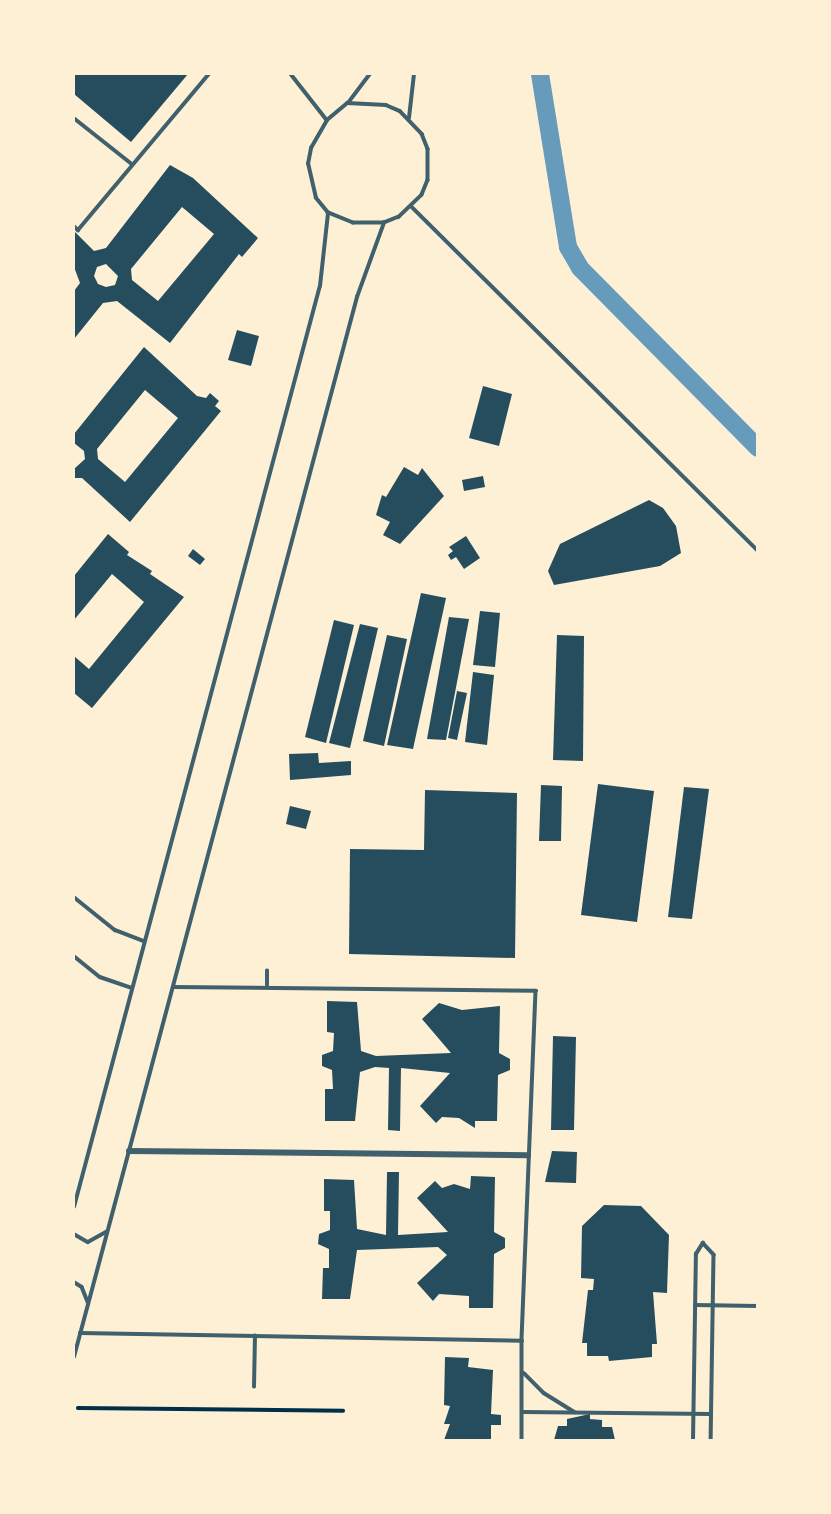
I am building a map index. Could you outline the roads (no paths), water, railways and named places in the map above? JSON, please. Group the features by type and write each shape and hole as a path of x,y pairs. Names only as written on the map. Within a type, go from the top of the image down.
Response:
{"street":[{"path":"130,1151 528,1155"}],"lane":[{"path":"74,226 78,230 209,74"},
{"path":"291,74 327,120"},
{"path":"347,103 386,105 409,118 422,134 430,164 428,180 412,207 384,223 353,223 328,213 316,198 308,163 317,133 327,120 347,103 370,74"},
{"path":"409,118 414,74"},
{"path":"74,118 132,164"},
{"path":"412,207 758,551"},
{"path":"74,1207 320,286 328,213"},
{"path":"74,1357 358,297 384,223"},
{"path":"74,897 115,930 143,941"},
{"path":"74,956 100,977 132,988"},
{"path":"267,971 267,985"},
{"path":"173,986 267,985 536,991 522,1341 522,1440"},
{"path":"74,1234 81,1240 95,1242 108,1228"},
{"path":"693,1440 696,1254 703,1243 714,1255 711,1440"},
{"path":"74,1282 86,1293 87,1307"},
{"path":"695,1306 758,1306"},
{"path":"80,1333 522,1341"},
{"path":"254,1387 255,1336"},
{"path":"524,1373 544,1393 576,1413"},
{"path":"523,1412 711,1414"}],"waterway":[{"path":"540,74 568,247 580,268 758,448"}]}
